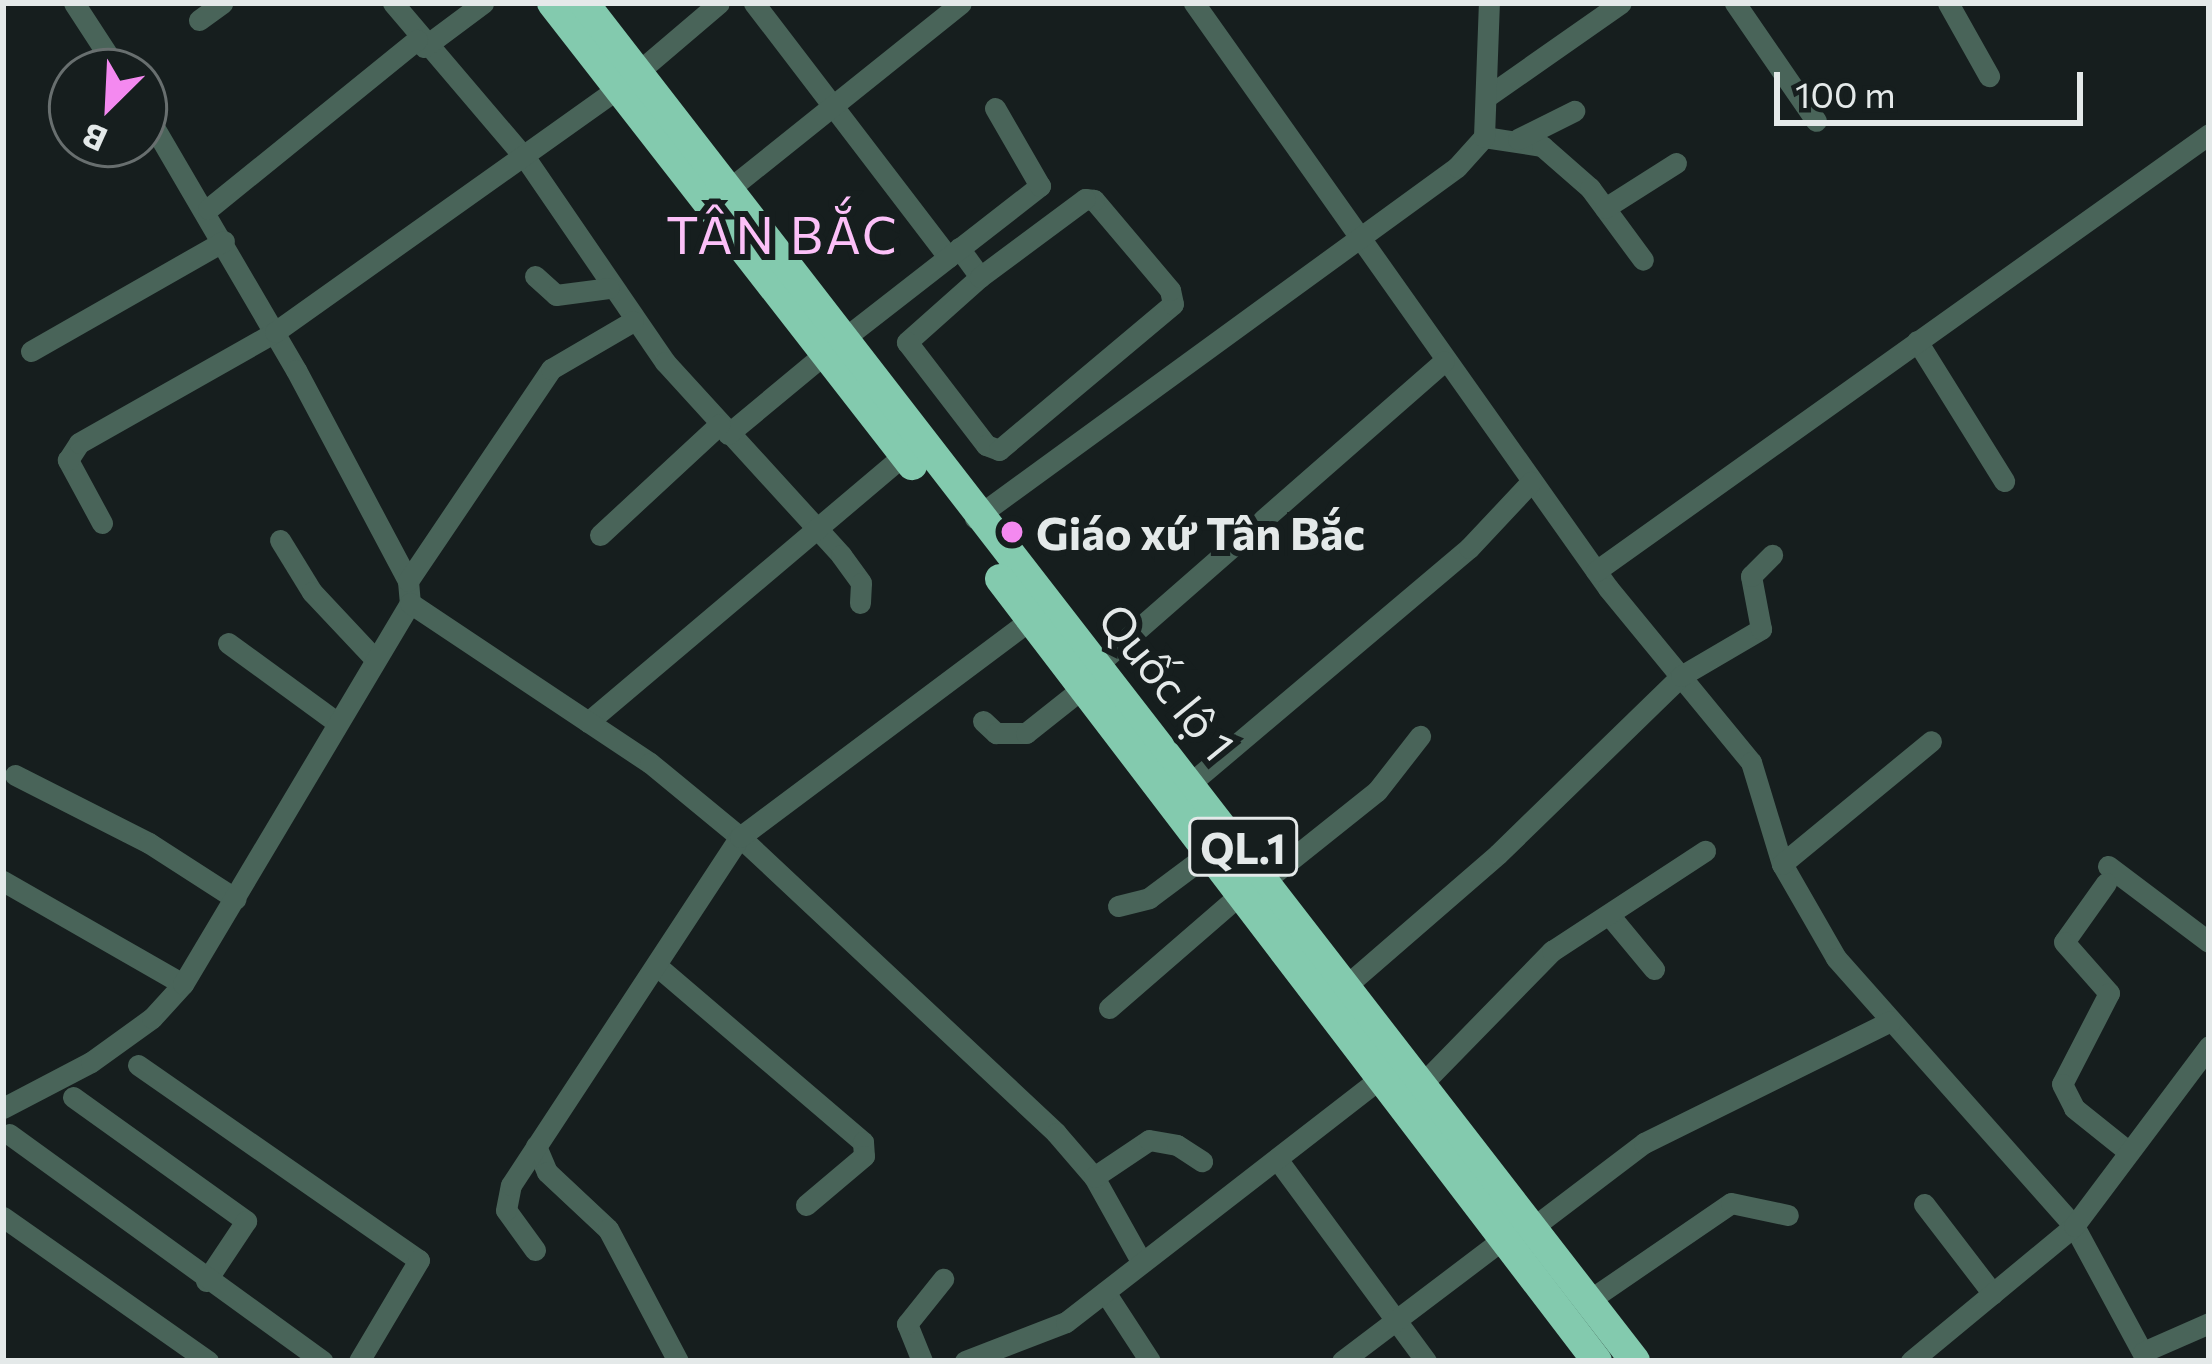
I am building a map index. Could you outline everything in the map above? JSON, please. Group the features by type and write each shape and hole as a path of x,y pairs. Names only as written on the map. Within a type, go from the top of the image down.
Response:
{"highway":[{"name":"Quốc lộ 1","path":"552,3 729,189 904,455 1031,619 1192,782 1385,1075 1519,1233 1588,1300 1635,1361"},
{"name":"Quốc lộ 1","path":"584,3 628,80 832,348 975,518 1212,851 1256,885 1348,984 1423,1084 1597,1361"}],"street":[{"path":"74,3 103,48"},
{"path":"199,20 222,3"},
{"path":"393,3 420,43 526,160 633,321 861,584 860,603"},
{"path":"208,209 420,43 483,3"},
{"path":"102,523 69,452 275,332 526,160 719,3"},
{"path":"754,3 954,253 980,277"},
{"path":"729,189 961,3"},
{"path":"1194,3 1596,571 1751,762 1782,864 1836,958 2074,1226 2145,1356 2209,1323"},
{"path":"975,518 1457,167 1484,137 1489,3"},
{"path":"1488,96 1621,3"},
{"path":"1735,3 1816,121"},
{"path":"1948,3 1989,76"},
{"path":"600,536 724,429 1042,182 995,108"},
{"path":"1518,140 1574,111"},
{"path":"1596,571 2209,134"},
{"path":"1484,137 1542,146 1604,208 1643,260"},
{"path":"168,147 208,209 275,332 409,592 740,837 994,1070 1094,1178 1142,1263"},
{"path":"1604,208 1676,163"},
{"path":"1085,199 1094,200 1170,290 1173,304 999,450 986,445 907,342 980,277 1085,199"},
{"path":"31,351 224,241"},
{"path":"535,276 556,295 609,288"},
{"path":"3,1108 91,1062 152,1018 183,984 409,592 551,369 633,321"},
{"path":"1917,340 2004,481"},
{"path":"983,722 995,733 1026,733 1444,362"},
{"path":"588,722 813,525 904,455"},
{"path":"1192,782 1469,548 1532,482"},
{"path":"280,540 312,592 372,656"},
{"path":"1348,984 1498,854 1681,676 1761,629 1750,576 1772,555"},
{"path":"535,1250 506,1210 511,1185 740,837 1031,619"},
{"path":"228,643 335,721"},
{"path":"1109,1008 1256,885 1364,803 1420,736"},
{"path":"1782,864 1931,741"},
{"path":"15,776 149,843 236,899"},
{"path":"1118,906 1149,898 1212,851"},
{"path":"1423,1084 1538,964 1706,851"},
{"path":"2129,1152 2074,1108 2062,1084 2109,993 2063,947 2107,874 2209,942"},
{"path":"3,881 183,984"},
{"path":"1610,916 1654,969"},
{"path":"657,966 863,1142 864,1156 806,1204"},
{"path":"1342,1361 1644,1144 1891,1021"},
{"path":"1912,1361 2074,1226 2209,1046"},
{"path":"138,1065 419,1260 359,1361"},
{"path":"965,1361 1001,1354 1066,1322 1385,1075"},
{"path":"73,1097 246,1221 206,1281"},
{"path":"9,1134 206,1281 323,1361"},
{"path":"1094,1178 1149,1140 1177,1144 1202,1162"},
{"path":"536,1146 547,1172 608,1229 678,1361"},
{"path":"1277,1159 1426,1361"},
{"path":"1588,1300 1731,1203 1788,1215"},
{"path":"1924,1204 1993,1294"},
{"path":"3,1217 208,1361"},
{"path":"922,1361 907,1324 943,1280"},
{"path":"1105,1292 1150,1361"}],"place":[{"name":"Giáo xứ Tân Bắc","path":"1012,532"}],"district":[{"name":"TÂN BẮC","path":"783,234"}]}
